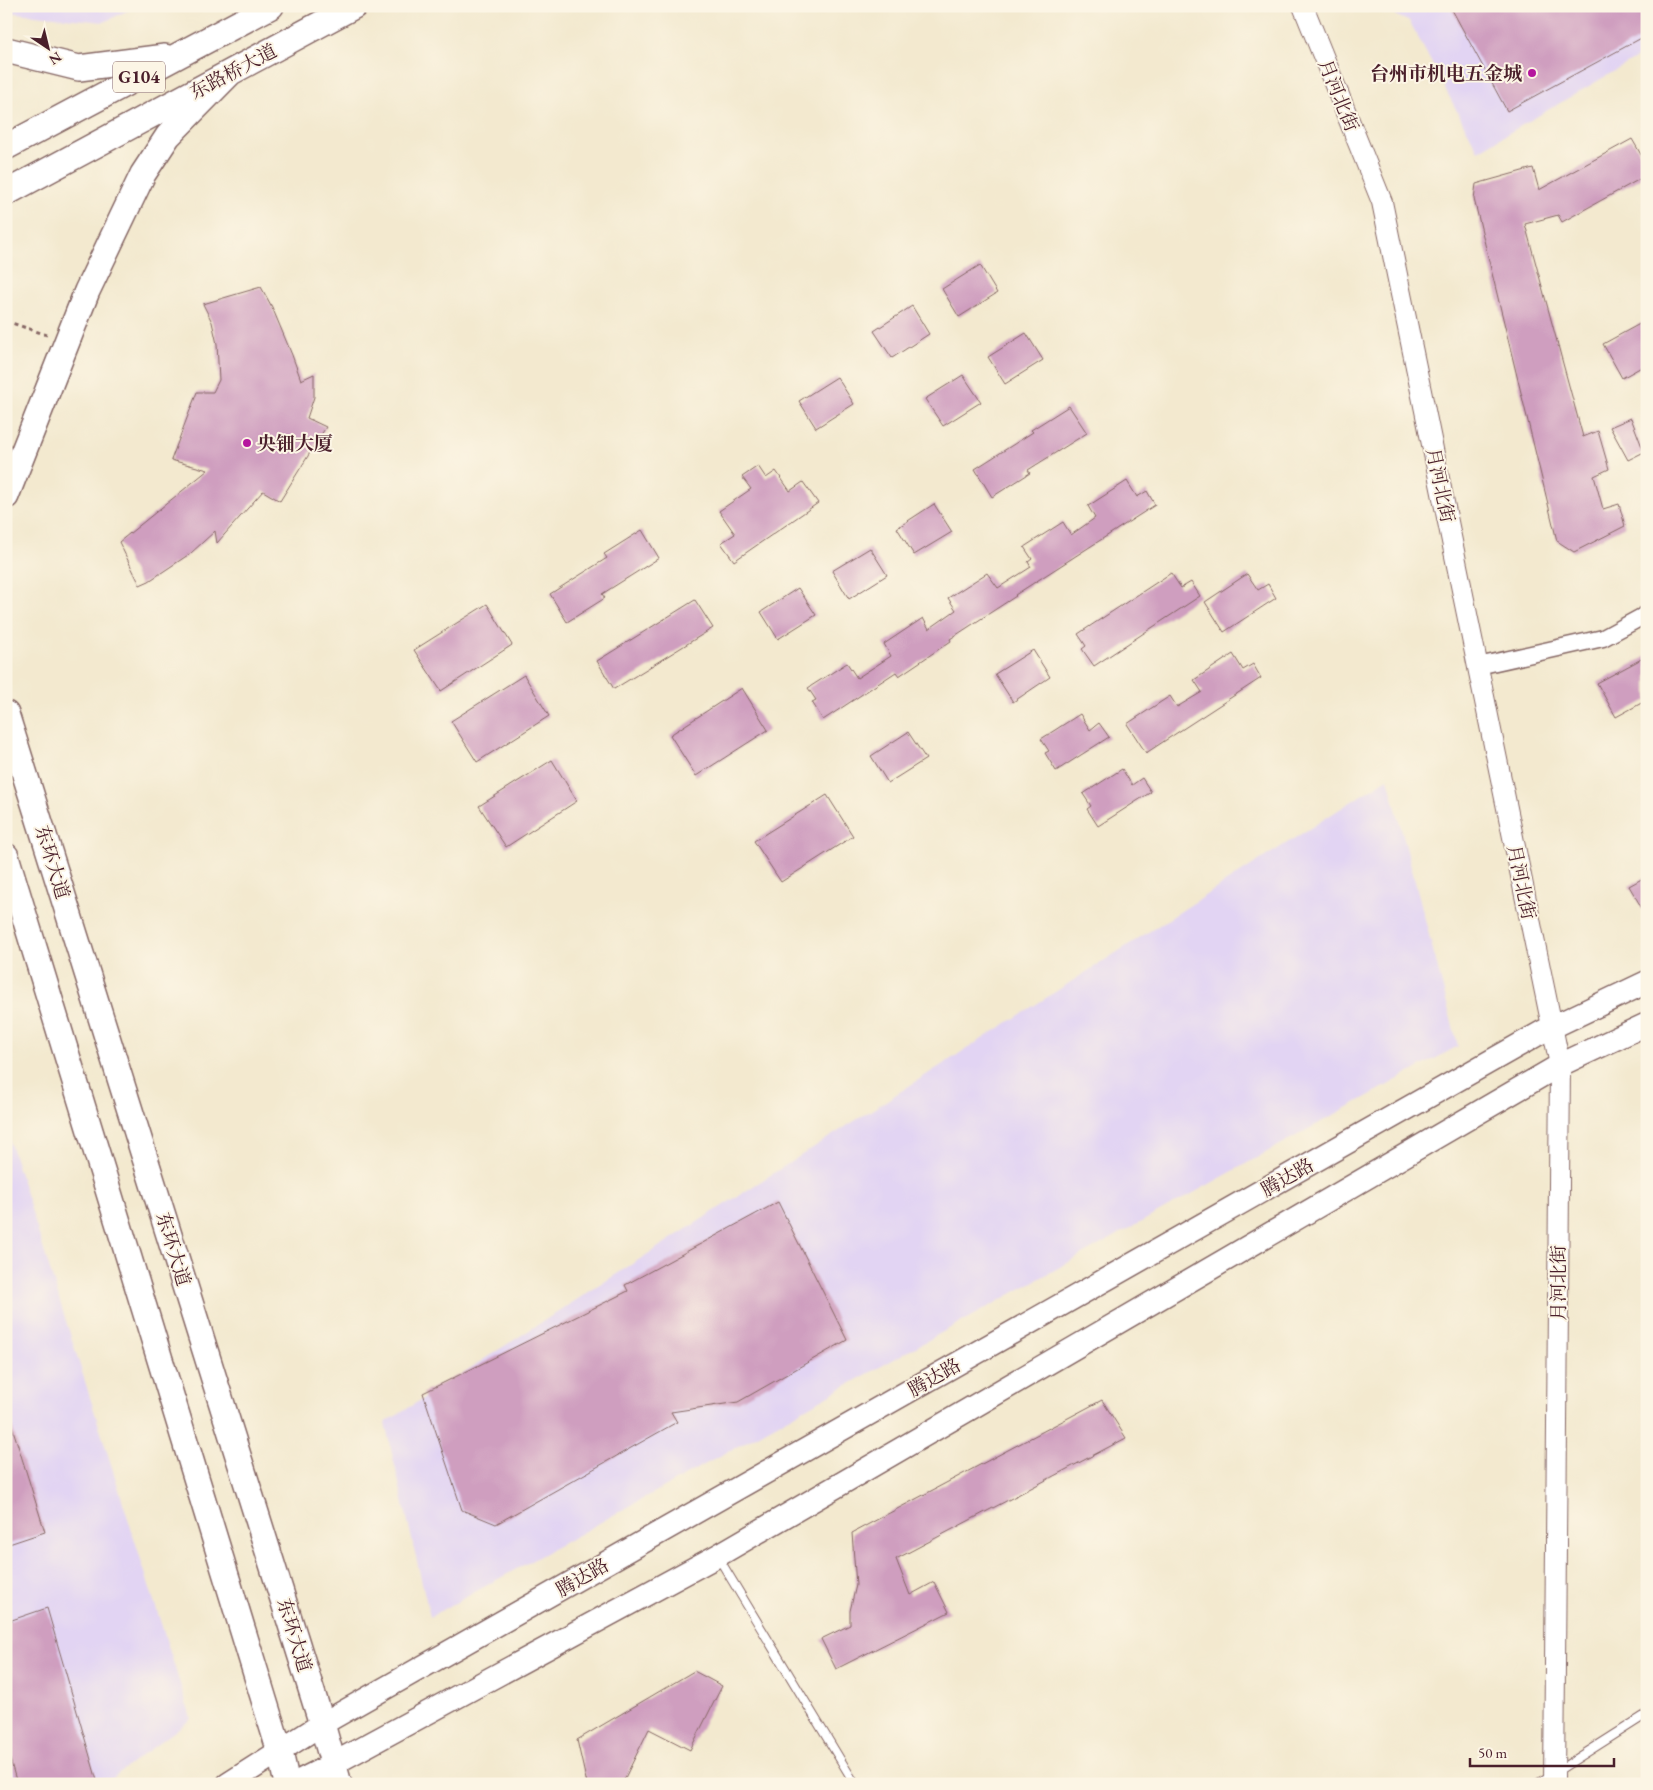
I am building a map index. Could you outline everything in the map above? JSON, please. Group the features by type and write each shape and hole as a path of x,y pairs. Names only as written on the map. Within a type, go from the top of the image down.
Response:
{"main road":[{"name":"东路桥大道","path":"6,147 271,6"},
{"name":"东路桥大道","path":"6,193 354,6"},
{"path":"6,50 79,68 182,54"},
{"path":"6,496 87,291 143,174 168,136 229,74"},
{"name":"东环大道","path":"6,714 336,1774"},
{"path":"6,856 280,1752 287,1784"},
{"name":"腾达路","path":"228,1784 322,1724 1552,1027 1647,982"},
{"path":"293,1784 336,1774 717,1556 1560,1065 1647,1024"}],"street":[{"name":"月河北街","path":"1303,6 1382,202 1560,1065 1554,1778"},
{"path":"1478,666 1603,638 1647,614"}],"lane":[{"path":"717,1556 855,1784"},
{"path":"1537,1784 1554,1778 1647,1714"}],"path":[{"path":"6,321 48,335"}],"shaded area":[{"path":"6,6 137,6 104,22 6,12"},
{"name":"台州市机电五金城","path":"1375,6 1647,6 1647,52 1478,151 1410,22"},
{"path":"1388,778 1458,1046 430,1617 385,1423"},
{"path":"6,1130 191,1719 104,1784 6,1784"}],"building":[{"name":"台州市机电五金城","path":"1450,6 1647,6 1647,35 1507,111"},
{"path":"1632,139 1647,165 1647,175 1562,222 1558,215 1525,224 1583,437 1598,431 1609,469 1594,476 1603,509 1619,504 1625,526 1574,552 1557,541 1474,199 1476,184 1533,168 1539,190"},
{"path":"980,265 997,293 959,317 942,289"},
{"name":"央钿大厦","path":"261,287 272,307 301,380 314,374 314,397 307,418 326,427 280,501 263,491 217,543 215,531 191,553 140,585 119,542 208,470 171,460 197,392 213,392 219,380 217,344 212,322 203,304"},
{"path":"912,306 929,334 892,358 874,331"},
{"path":"1647,320 1647,364 1622,378 1603,344"},
{"path":"1026,333 1043,360 1005,384 988,357"},
{"path":"963,375 981,402 943,426 925,399"},
{"path":"837,377 854,404 816,428 799,401"},
{"path":"1069,406 1087,433 1028,470 1030,473 992,497 975,469 1033,432 1031,430"},
{"path":"1631,418 1644,452 1628,460 1610,427"},
{"path":"758,466 766,478 776,471 790,491 803,482 818,503 734,561 721,543 735,534 719,511 751,489 742,477"},
{"path":"1127,481 1137,497 1147,491 1155,505 1015,595 899,676 896,672 823,720 812,702 816,700 808,688 847,663 857,678 891,656 884,644 923,618 929,629 956,610 948,598 987,573 998,588 1031,567 1028,562 1032,559 1024,547 1063,522 1071,535 1095,518 1088,506"},
{"path":"934,504 952,532 914,555 897,528"},
{"path":"642,530 659,558 602,594 605,598 567,622 550,594 607,558 604,554"},
{"path":"870,548 887,575 849,599 832,571"},
{"path":"1171,573 1181,588 1191,582 1200,596 1094,666 1082,649 1086,646 1078,634"},
{"path":"1247,574 1258,590 1268,584 1276,598 1224,632 1205,602"},
{"path":"798,588 816,615 778,639 761,612"},
{"path":"695,600 713,628 614,689 597,661"},
{"path":"487,604 512,645 441,691 414,650"},
{"path":"1033,650 1050,677 1013,702 995,674"},
{"path":"1233,654 1243,670 1253,664 1261,678 1146,753 1127,724 1170,696 1177,707 1202,692 1194,680"},
{"path":"1647,656 1647,700 1616,717 1597,683"},
{"path":"524,675 549,716 477,762 451,721"},
{"path":"742,688 768,730 696,776 670,735"},
{"path":"1080,714 1090,730 1099,723 1109,737 1056,771 1045,753 1049,751 1041,739"},
{"path":"908,732 926,759 888,783 871,756"},
{"path":"552,760 577,801 506,847 479,806"},
{"path":"1122,769 1132,785 1142,778 1151,792 1098,826 1087,809 1091,806 1083,794"},
{"path":"827,795 853,836 781,882 754,841"},
{"path":"1647,876 1647,917 1629,886"},
{"path":"778,1202 847,1340 738,1402 671,1412 677,1422 496,1524 462,1510 423,1393 628,1291 625,1285"},
{"path":"1102,1400 1126,1438 896,1559 910,1595 934,1582 949,1612 836,1669 821,1639 850,1625 850,1611 856,1585 852,1533"},
{"path":"10,1420 45,1532 6,1545 6,1421"},
{"path":"47,1608 98,1784 17,1784 6,1745 6,1622"},
{"path":"694,1671 722,1686 690,1750 649,1729 622,1784 587,1784 577,1740"}],"place":[{"name":"台州市机电五金城","path":"1532,73"},
{"name":"央钿大厦","path":"247,443"}]}
